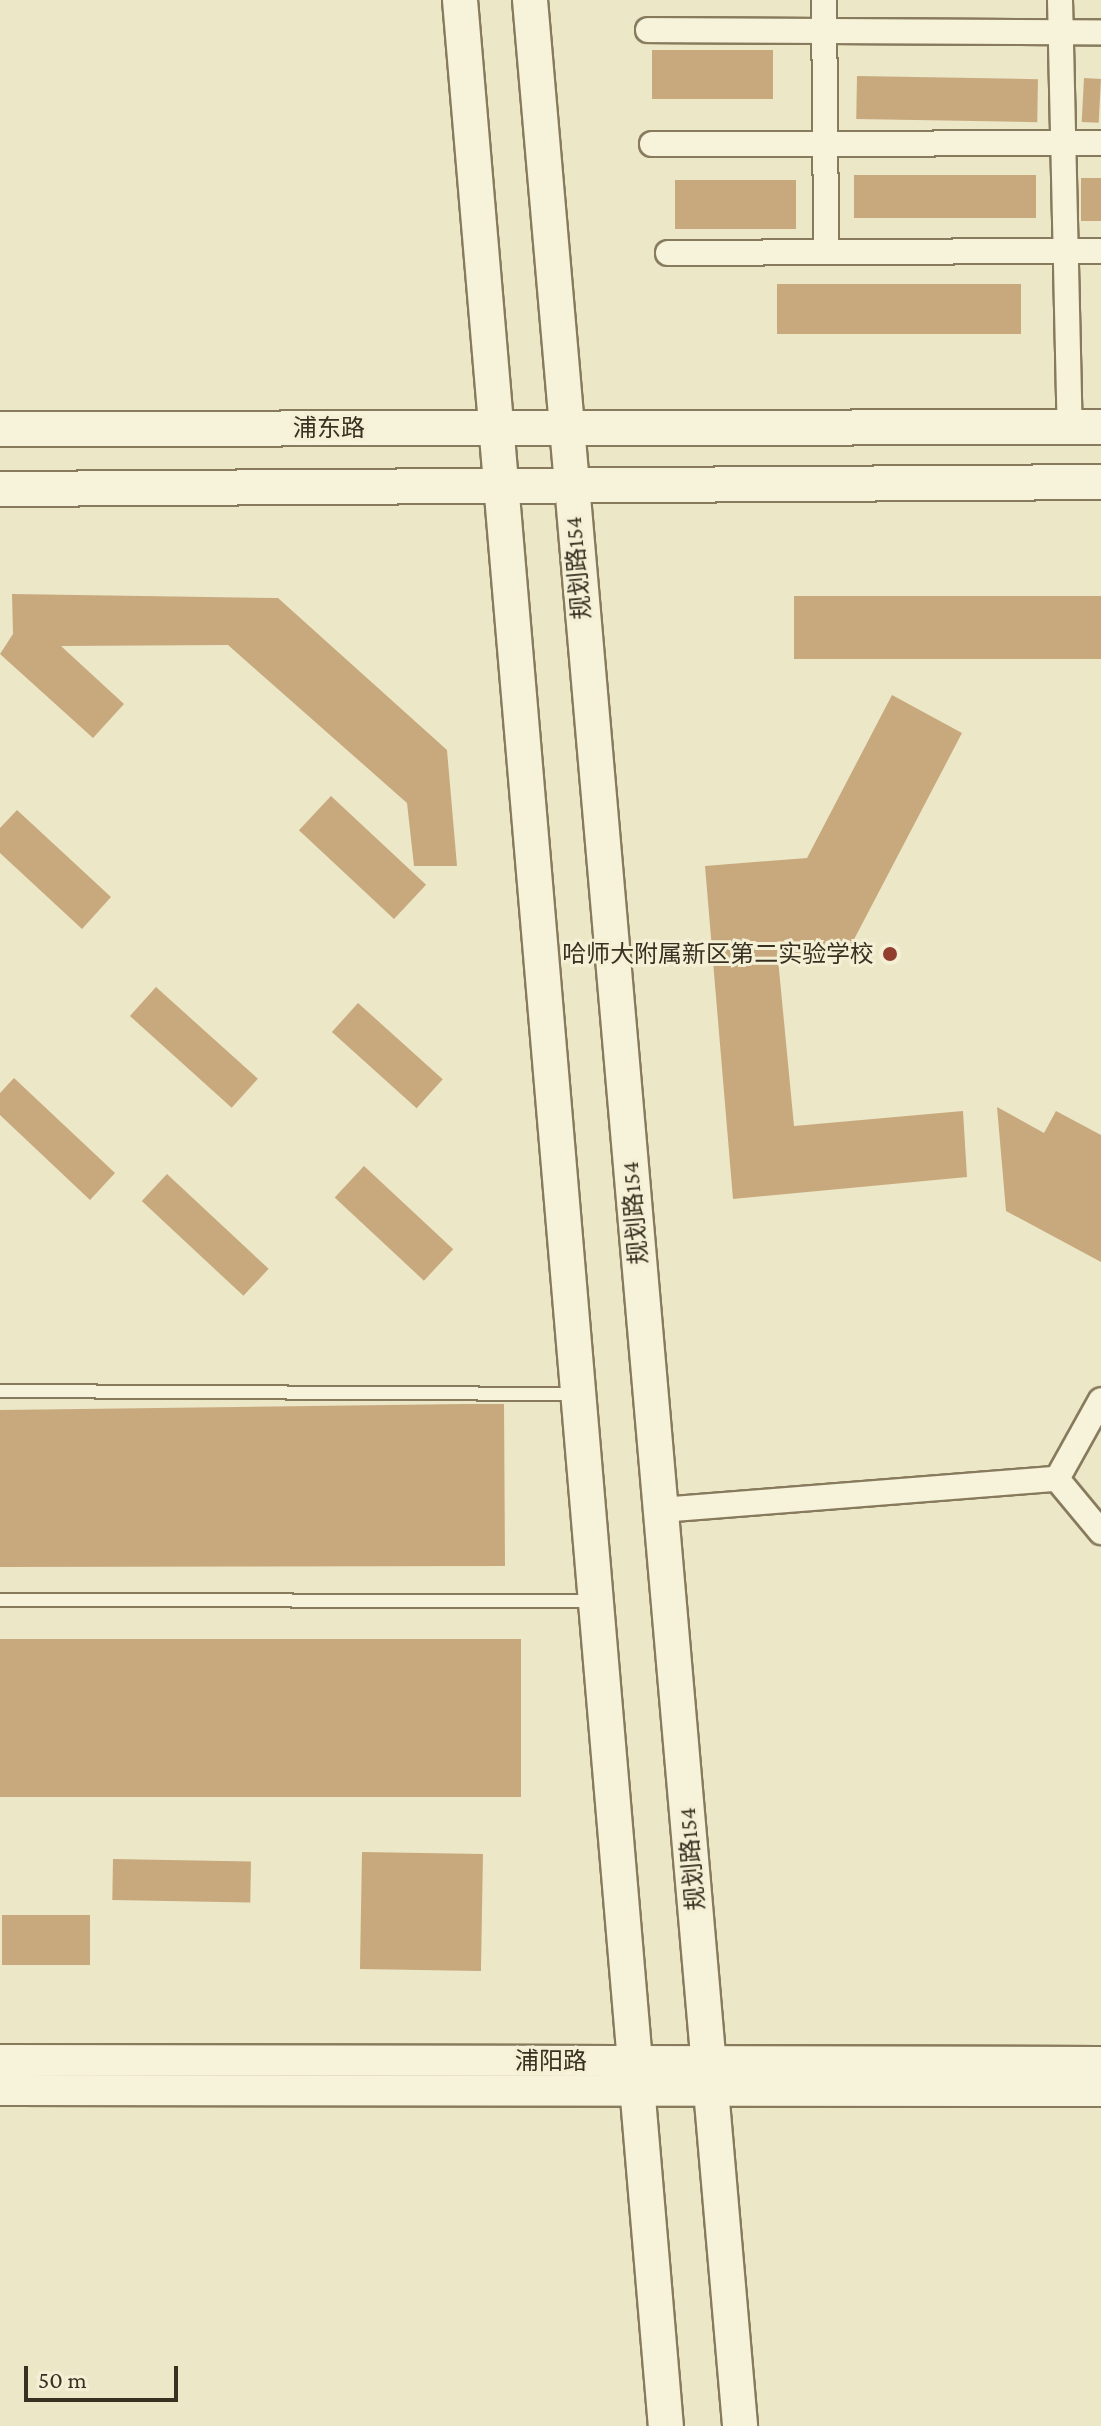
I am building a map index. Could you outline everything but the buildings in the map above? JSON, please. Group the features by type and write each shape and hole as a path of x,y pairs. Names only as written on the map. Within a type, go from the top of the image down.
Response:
{"main road":[{"path":"460,0 666,2426"},
{"name":"规划路154","path":"530,0 564,430 740,2426"},
{"name":"浦东路","path":"0,429 1085,427"},
{"path":"0,489 499,487 651,481 1101,482"}],"street":[{"path":"824,0 826,252"},
{"path":"1060,0 1065,251 1085,427"},
{"path":"648,30 825,27 1101,32"},
{"path":"652,144 1101,143"},
{"path":"668,253 1101,251"},
{"path":"1057,1479 1101,1400"},
{"path":"660,1510 1057,1479"},
{"path":"1057,1479 1101,1532"},
{"name":"浦阳路","path":"0,2060 634,2076"},
{"name":"浦阳路","path":"0,2090 710,2076 1101,2062"},
{"name":"浦阳路","path":"710,2076 1101,2091"}],"lane":[{"path":"0,1391 576,1394"},
{"path":"0,1600 594,1601"}],"place":[{"name":"哈师大附属新区第二实验学校","path":"890,954"}]}
